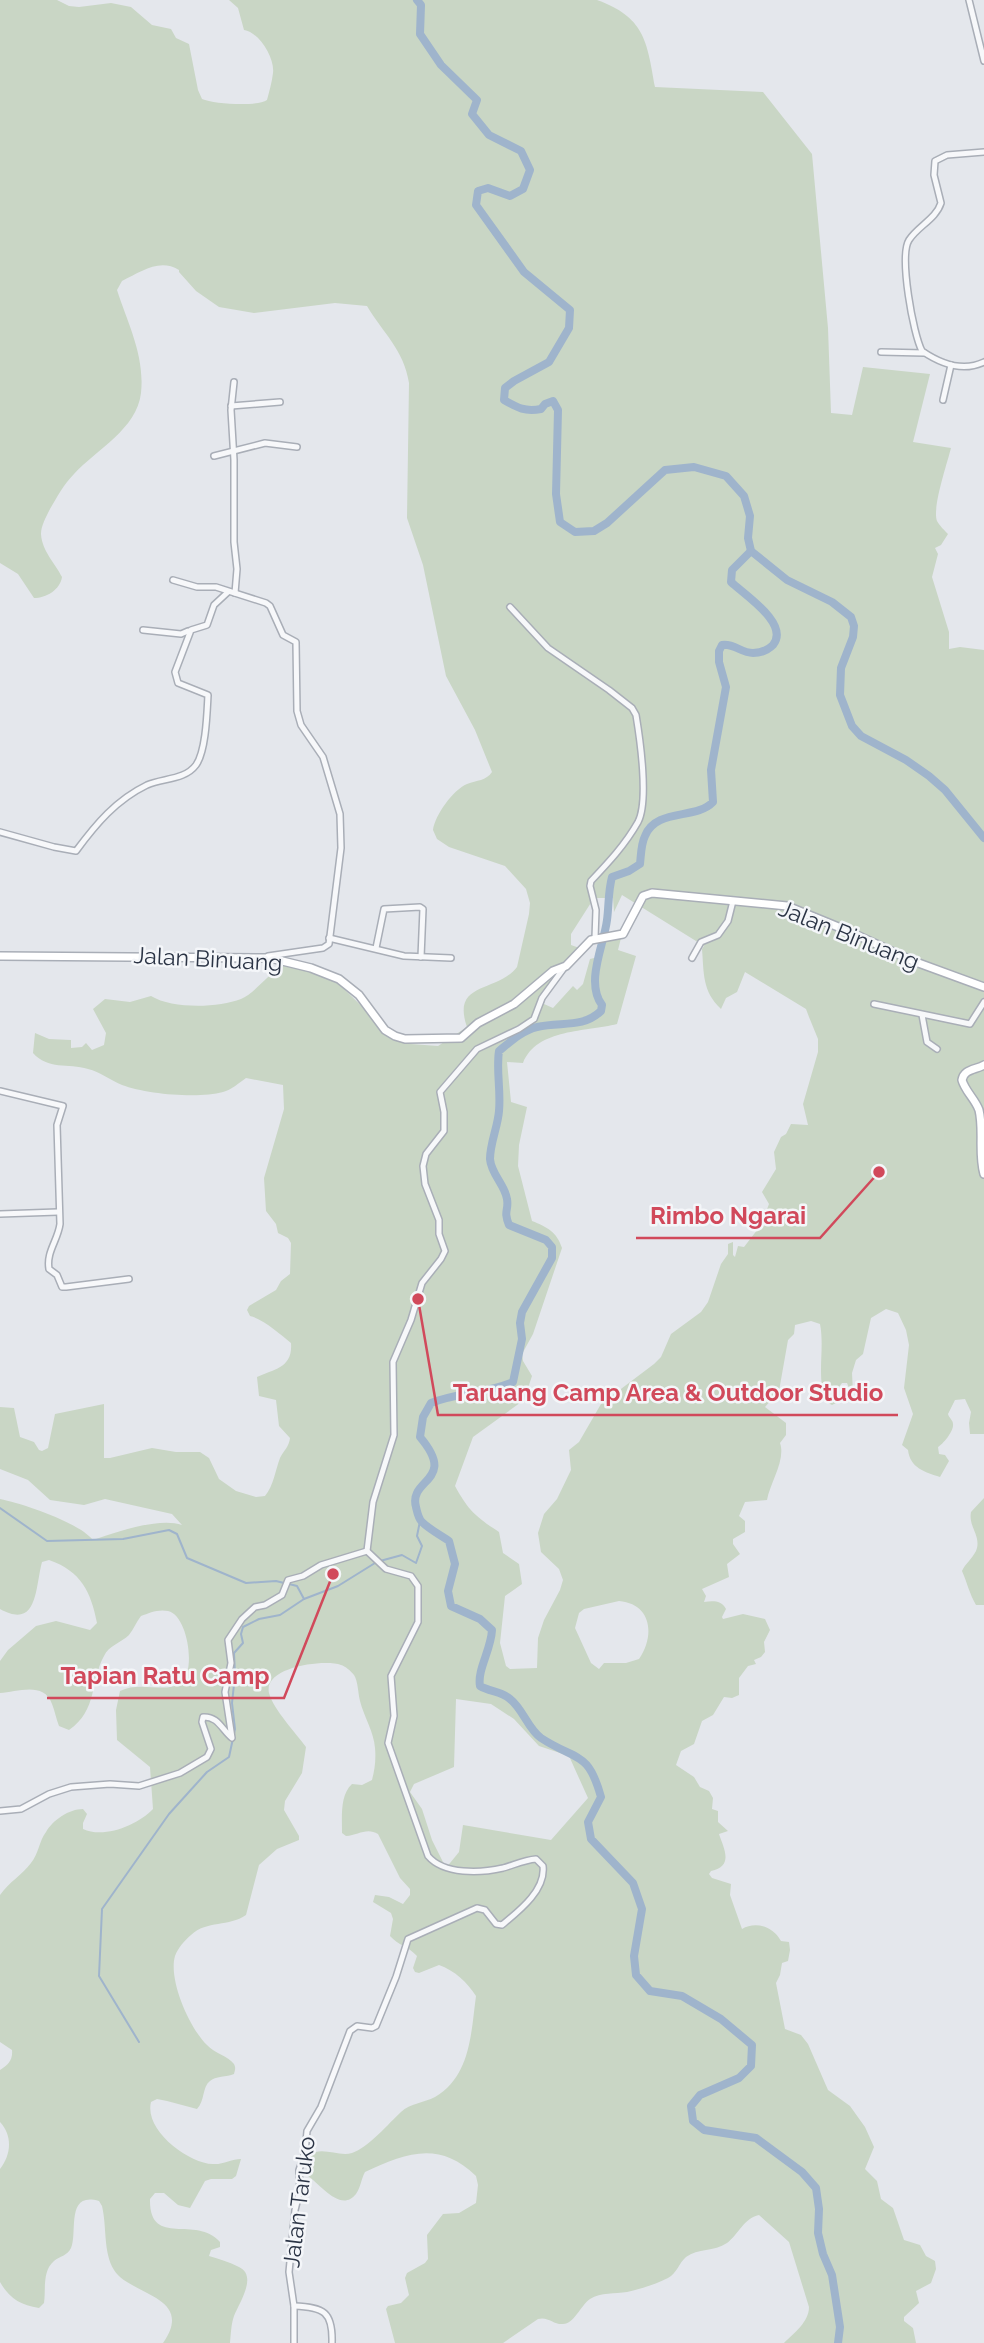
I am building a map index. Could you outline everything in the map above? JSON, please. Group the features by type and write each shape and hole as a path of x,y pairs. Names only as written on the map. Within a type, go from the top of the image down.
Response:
{"main road":[{"name":"Jalan Binuang","path":"0,956 258,957 293,963 340,979 359,995 385,1030 405,1039 461,1038 478,1023 514,1004 553,971 566,966 585,944 597,937 623,934 642,898 648,894 787,906 914,961 984,987"},
{"path":"984,1065 968,1071 962,1080 978,1108 984,1174"}],"street":[{"path":"969,0 984,61"},
{"path":"926,354 919,346 915,332 905,261 906,245 914,233 939,209 941,198 934,175 935,161 947,155 984,152"},
{"path":"881,352 926,354 951,365 971,367 984,362"},
{"path":"943,400 951,365"},
{"path":"143,630 181,634 205,627 215,605 232,593 237,569 231,406 234,382"},
{"path":"231,406 280,402"},
{"path":"214,456 265,443 297,447"},
{"path":"173,580 197,587 216,587 266,603 270,606 283,635 296,642 297,711 301,725 323,757 340,814 341,848 329,944 323,948 258,957"},
{"path":"510,607 548,648 609,690 632,708 636,715 643,766 640,812 638,822 618,852 591,881 596,906 597,937"},
{"path":"0,832 76,851 104,814 145,786 189,772 196,765 202,748 208,695 182,685 174,677 191,630"},
{"path":"692,958 701,942 718,935 728,921 733,901"},
{"path":"376,948 384,909 420,907 424,917 421,957"},
{"path":"330,938 404,956 451,958"},
{"path":"0,1811 21,1809 48,1794 71,1787 110,1783 139,1786 180,1773 207,1757 211,1749 202,1723 203,1717 208,1716 220,1723 232,1738 225,1692 231,1662 228,1640 242,1619 255,1607 265,1605 282,1595 288,1580 303,1576 321,1564 367,1551 373,1502 394,1435 393,1362 411,1320 422,1283 445,1251 439,1234 439,1220 425,1184 423,1166 426,1154 444,1131 440,1092 477,1049 534,1019 541,998 566,966"},
{"path":"874,1004 970,1024 984,1002"},
{"path":"922,1014 927,1041 937,1049"},
{"path":"0,1091 63,1105 57,1125 58,1235 51,1247 48,1266 57,1275 62,1287 130,1279"},
{"path":"0,1214 58,1212"},
{"name":"Jalan Taruko","path":"294,2343 295,2306 289,2272 294,2216 300,2190 299,2170 305,2153 307,2131 321,2107 351,2031 357,2026 376,2026 408,1939 477,1908 485,1910 496,1924 502,1925 529,1900 544,1873 543,1866 536,1859 495,1869 460,1870 442,1866 428,1856 388,1743 394,1716 391,1676 416,1630 419,1614 418,1588 411,1576 389,1571 367,1551"},
{"path":"295,2306 312,2306 325,2312 331,2324 332,2343"}],"green space":[{"path":"0,0 57,0 79,7 111,3 131,7 152,25 171,29 176,38 189,44 202,99 245,104 267,100 273,67 265,47 255,35 244,30 238,8 229,0 597,0 625,14 641,32 646,43 655,87 763,92 812,154 828,328 831,413 852,415 863,367 930,374 913,442 951,448 938,496 936,515 938,523 948,534 941,545 935,548 938,554 932,577 949,632 949,649 960,647 984,650 984,1434 970,1434 971,1412 965,1399 955,1400 948,1414 953,1423 952,1430 938,1447 939,1454 945,1455 949,1461 940,1477 919,1468 902,1445 913,1414 904,1388 909,1345 898,1313 886,1309 871,1318 863,1354 856,1360 852,1373 853,1393 852,1395 847,1383 842,1383 836,1403 832,1405 826,1402 823,1392 820,1324 811,1321 795,1325 794,1334 788,1340 779,1391 765,1407 786,1423 786,1435 780,1443 781,1457 767,1500 745,1502 739,1516 745,1521 745,1532 733,1539 733,1544 740,1554 727,1564 729,1577 702,1589 706,1596 704,1602 716,1602 724,1606 726,1609 723,1619 743,1614 765,1619 770,1630 764,1642 765,1652 754,1660 756,1664 748,1666 739,1678 739,1695 724,1697 713,1715 702,1721 694,1744 681,1751 676,1765 694,1777 700,1787 709,1791 713,1798 712,1809 718,1811 718,1822 728,1831 719,1834 725,1851 725,1861 709,1874 712,1878 731,1884 730,1895 742,1929 752,1925 763,1926 781,1941 789,1942 788,1961 782,1963 776,1983 785,2029 801,2035 808,2044 828,2090 850,2106 865,2127 874,2147 865,2169 877,2181 881,2199 893,2208 904,2240 920,2245 926,2256 935,2261 936,2269 931,2283 916,2291 919,2303 904,2317 904,2321 913,2328 916,2343 784,2343 804,2322 809,2307 789,2242 759,2215 745,2223 727,2243 686,2257 668,2278 632,2291 594,2297 567,2323 538,2319 503,2343 395,2343 386,2309 401,2303 409,2295 405,2278 407,2273 428,2259 427,2235 443,2214 459,2213 476,2203 476,2176 449,2158 422,2153 408,2155 365,2172 356,2194 344,2200 331,2196 308,2176 310,2155 319,2151 352,2153 371,2141 405,2109 435,2097 447,2088 456,2077 467,2052 476,1996 460,1978 439,1965 415,1972 413,1968 417,1956 390,1936 393,1919 391,1913 373,1902 375,1895 389,1897 403,1904 410,1895 410,1889 400,1878 378,1834 366,1831 346,1836 342,1833 345,1794 352,1784 362,1785 372,1780 375,1752 373,1736 355,1678 344,1666 333,1663 296,1667 275,1677 270,1684 269,1693 275,1706 306,1747 302,1773 285,1801 284,1810 299,1840 277,1849 259,1865 246,1915 197,1930 184,1942 175,1956 178,1990 194,2028 207,2045 234,2064 234,2074 210,2081 197,2109 157,2099 151,2102 154,2123 161,2134 192,2158 213,2164 241,2159 236,2176 232,2179 205,2181 190,2208 178,2205 164,2193 155,2193 150,2199 152,2214 157,2223 165,2227 199,2230 210,2234 220,2242 220,2247 211,2250 209,2256 244,2271 247,2283 233,2319 230,2343 163,2343 171,2327 171,2315 166,2306 156,2298 122,2278 114,2270 108,2255 104,2214 99,2201 81,2202 77,2208 71,2248 50,2265 46,2275 44,2303 39,2308 16,2300 0,2282 0,2169 8,2152 9,2139 0,2122 0,2070 12,2057 12,2050 0,2042 0,1895 31,1863 49,1828 67,1813 83,1809 87,1814 83,1829 101,1832 130,1825 153,1809 150,1767 117,1740 116,1710 120,1691 135,1687 180,1684 188,1669 189,1657 181,1623 168,1611 157,1611 141,1616 129,1635 106,1652 85,1714 69,1730 59,1726 52,1704 43,1692 29,1690 0,1693 0,1661 8,1650 36,1626 56,1621 90,1630 97,1623 83,1584 69,1570 49,1560 42,1562 36,1594 28,1610 22,1614 12,1614 0,1609 0,1499 63,1520 93,1540 150,1524 182,1525 172,1514 105,1499 84,1505 50,1500 28,1480 0,1469 0,1407 14,1408 20,1437 34,1442 42,1451 48,1448 55,1414 104,1404 104,1458 152,1448 200,1452 209,1458 219,1479 236,1491 256,1497 265,1496 268,1492 290,1438 279,1426 276,1400 259,1396 257,1377 286,1363 291,1343 266,1324 250,1316 247,1310 249,1306 276,1290 281,1281 290,1274 291,1243 288,1238 278,1233 276,1224 266,1211 264,1178 284,1109 283,1085 246,1078 229,1090 212,1094 186,1095 144,1091 122,1085 88,1069 45,1062 33,1053 35,1033 49,1039 71,1040 71,1048 82,1047 86,1043 92,1050 104,1045 106,1033 93,1009 105,999 130,1002 151,996 171,1003 195,1006 231,1002 251,993 282,964 307,970 339,984 387,1031 411,1044 438,1046 467,1027 465,1002 471,995 499,981 517,967 530,903 526,889 505,866 449,847 437,839 433,830 441,810 456,792 467,784 484,779 492,772 475,730 446,676 423,565 407,518 409,383 406,371 398,351 367,306 335,303 254,313 219,307 196,291 179,270 164,265 150,268 122,281 117,290 135,340 142,379 138,406 124,428 70,478 45,518 41,531 42,540 62,577 55,589 48,595 34,598 18,574 0,563","holes":["622,895 704,946 705,981 710,995 721,1009 726,998 737,992 745,972 806,1009 818,1039 818,1052 803,1104 808,1125 791,1124 786,1134 781,1137 774,1152 776,1169 762,1192 769,1204 761,1225 744,1247 738,1246 735,1257 733,1242 728,1244 728,1254 721,1264 708,1302 701,1312 671,1334 661,1357 654,1364 601,1404 579,1442 569,1450 571,1470 557,1499 544,1514 538,1533 541,1552 559,1569 563,1580 538,1638 537,1668 510,1669 506,1666 500,1643 505,1596 522,1584 519,1564 503,1553 499,1532 473,1512 455,1486 473,1437 524,1400 532,1376 522,1354 533,1334 562,1248 551,1231 532,1221 518,1166 519,1145 527,1107 511,1102 507,1062 523,1063 539,1043 551,1037 617,1024 636,956 618,950 622,934 605,936 598,957 590,959 583,984 577,990 573,986 553,1008 544,1004 547,993 585,950 571,945 571,934 594,898 613,898 614,912","619,1601 638,1608 644,1615 648,1631 647,1641 639,1659 626,1663 604,1663 599,1669 591,1663 575,1628 579,1613 584,1609","456,1699 491,1704 514,1719 539,1746 569,1756 588,1798 551,1840 463,1825 459,1852 446,1868 432,1840 422,1809 410,1792 414,1784 454,1767"]},
{"path":"984,1498 984,1605 976,1605 962,1571 977,1546 971,1512"}],"waterway":[{"path":"417,0 421,5 420,34 441,65 477,100 472,114 489,135 521,151 530,170 523,189 510,196 488,188 478,191 476,205 524,272 570,310 569,328 549,362 505,388 504,400 526,410 541,409 553,401 558,410 556,494 560,522 575,532 594,531 607,523 665,470 694,467 726,476 744,496 750,516 748,538 751,551 787,580 832,602 851,617 853,637 841,668 840,695 852,726 861,736 906,760 929,776 945,790 984,838"},
{"path":"751,551 732,570 731,582 764,610 776,628 777,637 773,645 761,652 749,653 726,645 722,645 719,651 726,687 711,770 713,802 697,811 658,821 650,827 644,839 640,864 612,877 607,920 595,975 601,1011 594,1017 579,1022 532,1029 499,1051 499,1111 491,1147 491,1164 506,1194 506,1216 509,1225 546,1240 552,1247 552,1258 522,1312 522,1339 513,1382 431,1403 423,1417 420,1437 434,1463 433,1471 415,1498 421,1520 449,1541 455,1564 448,1591 451,1606 480,1619 492,1630 480,1673 480,1686 510,1699 536,1734 579,1758 591,1771 601,1797 588,1822 591,1839 633,1883 642,1909 634,1956 636,1975 650,1991 682,1996 721,2019 752,2045 751,2066 739,2078 700,2095 691,2106 693,2121 704,2130 756,2138 802,2172 816,2188 818,2233 832,2275 840,2327 838,2343"},
{"path":"0,1508 47,1541 123,1539 169,1530 177,1534 187,1558 246,1583 284,1583"},
{"path":"380,1561 402,1555 416,1563 422,1546 417,1536 420,1521"},
{"path":"289,1584 297,1586 304,1599 338,1586 375,1563"},
{"path":"139,2042 99,1976 102,1909 169,1814 207,1772 229,1757 235,1729 232,1703 234,1653 243,1643 243,1627 259,1619 280,1615 304,1599"}],"place":[{"name":"Rimbo Ngarai","path":"879,1172"},
{"name":"Taruang Camp Area & Outdoor Studio","path":"418,1299"},
{"name":"Tapian Ratu Camp","path":"333,1574"}]}
